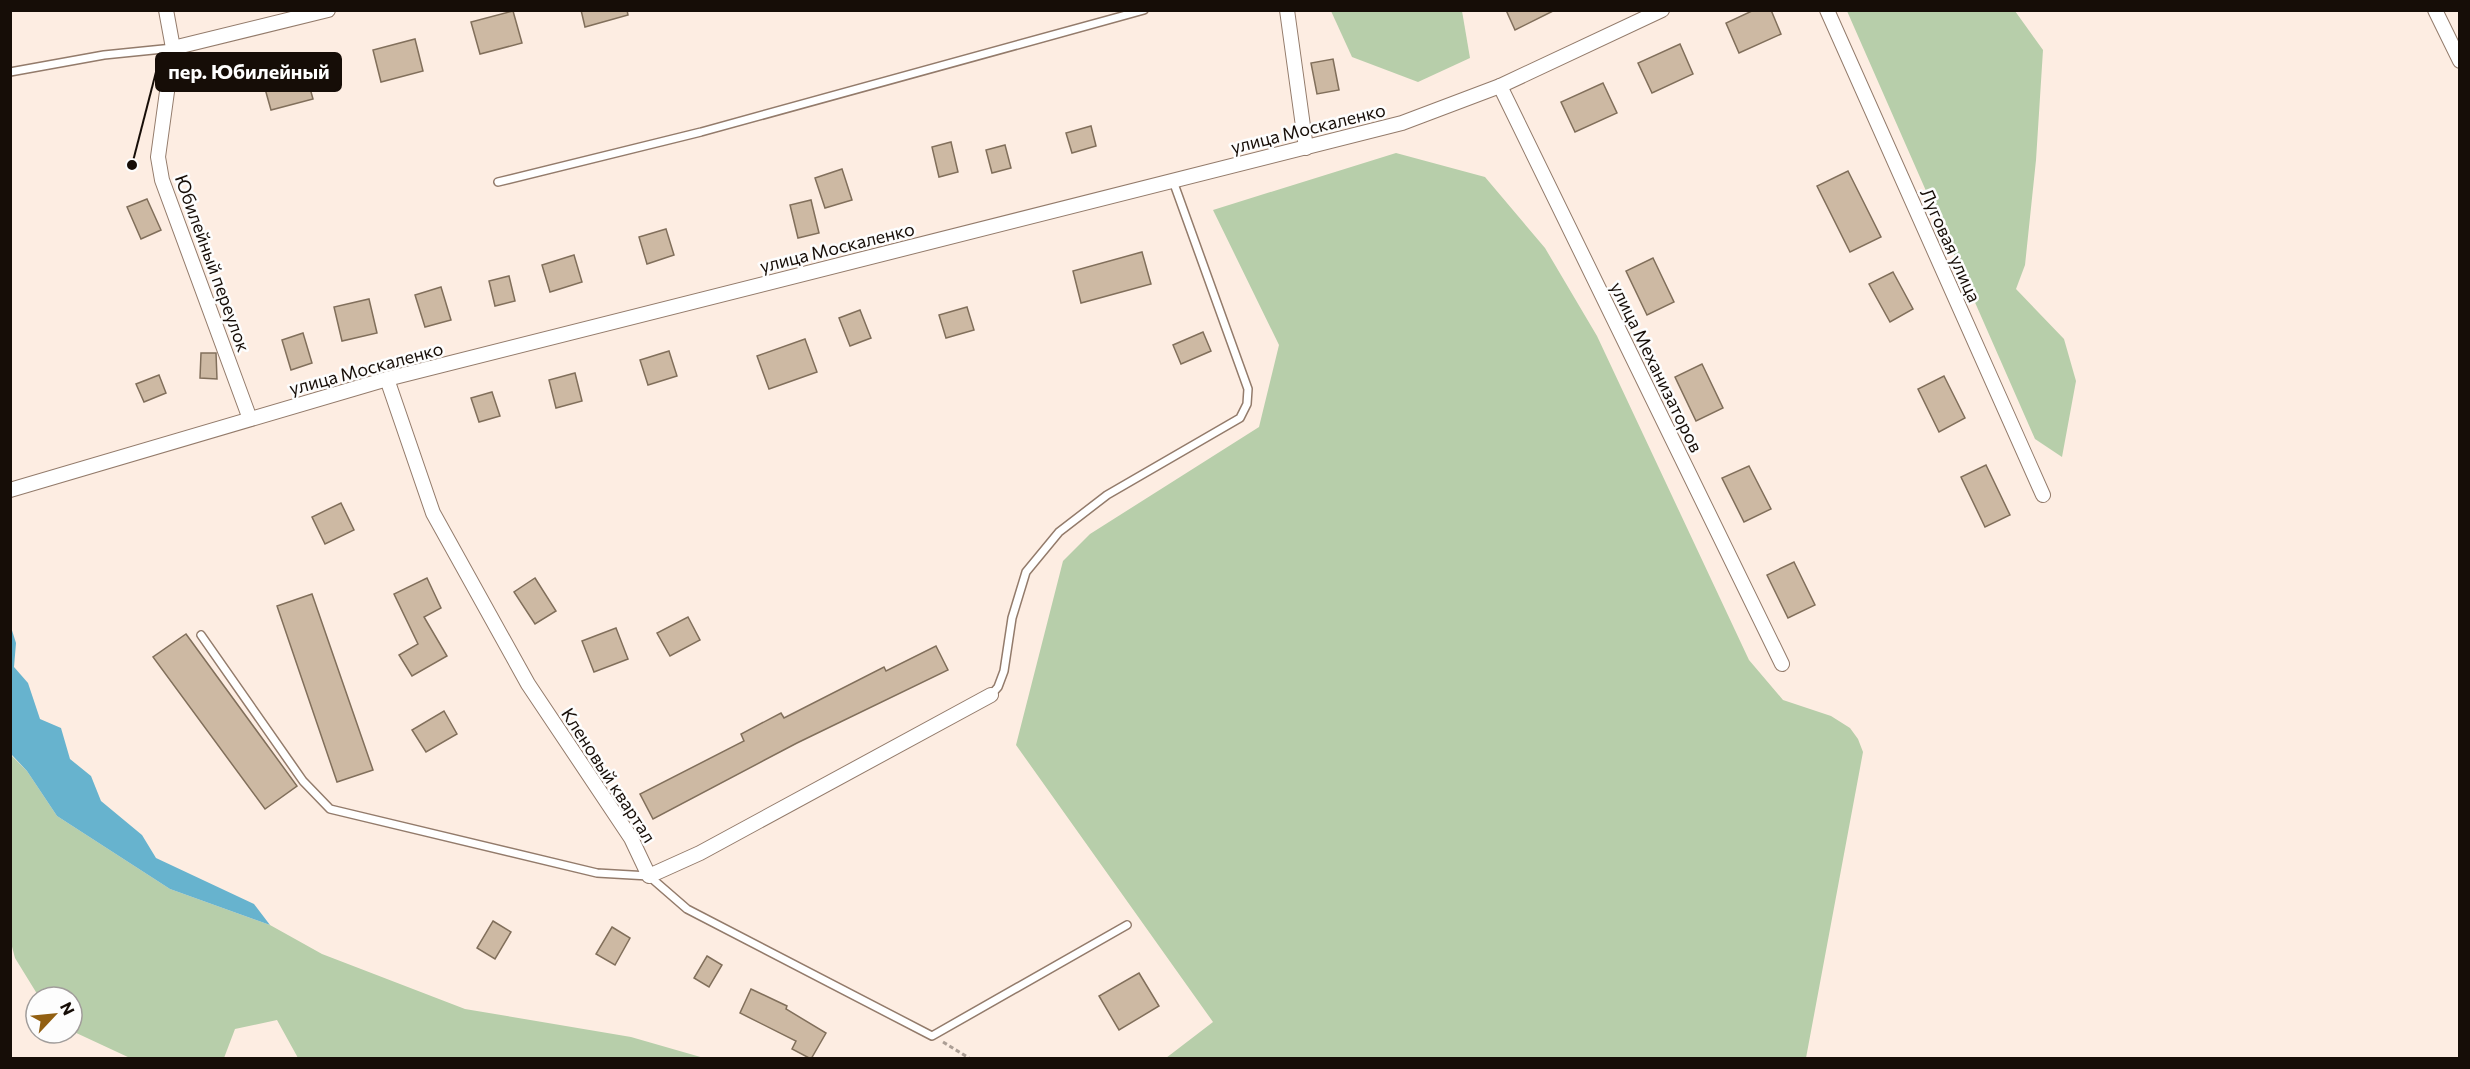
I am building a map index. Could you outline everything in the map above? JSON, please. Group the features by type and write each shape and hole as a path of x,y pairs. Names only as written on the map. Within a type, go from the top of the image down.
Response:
{"street":[{"name":"Юбилейный переулок","path":"166,10 173,48 158,157 162,180 250,419"},
{"path":"173,48 328,10"},
{"path":"1287,10 1306,148"},
{"name":"улица Москаленко","path":"10,490 387,379 1402,123 1500,86 1662,10"},
{"name":"Луговая улица","path":"1827,10 2043,495"},
{"path":"2434,10 2460,61"},
{"name":"улица Механизаторов","path":"1500,86 1782,664"},
{"name":"Кленовый квартал","path":"387,379 433,513 528,684 631,838 649,876"},
{"path":"649,876 700,853 991,695"}],"lane":[{"path":"498,182 701,132 1144,10"},
{"path":"10,72 104,55 173,48"},
{"path":"991,695 998,687 1004,671 1012,618 1026,572 1059,532 1107,495 1240,418 1248,404 1248,389 1173,180"},
{"path":"201,635 303,782 330,809 597,873 649,876 687,909 932,1036 1127,926"}],"path":[{"path":"932,1036 969,1059"}],"green space":[{"path":"1331,11 1462,11 1470,58 1418,82 1352,57"},
{"path":"1847,11 2015,11 2043,50 2036,160 2025,265 2016,289 2064,339 2076,381 2062,457 2035,439"},
{"path":"1396,153 1485,177 1545,248 1597,336 1749,660 1783,700 1831,716 1850,728 1858,739 1863,752 1806,1058 1166,1058 1213,1022 1016,745 1063,561 1090,534 1259,427 1279,345 1213,210"},
{"path":"10,754 27,771 57,816 170,889 270,925 322,954 465,1009 631,1037 704,1058 298,1058 277,1020 235,1029 224,1058 130,1058 84,1037 84,985 32,985 15,958 10,939"}],"water":[{"path":"10,624 16,643 14,667 28,683 40,719 61,728 70,759 91,776 101,801 142,835 156,858 254,904 270,925 170,889 57,816 27,771 11,754"}],"building":[{"path":"581,10 627,10 628,15 585,27"},
{"path":"1506,10 1555,10 1515,30"},
{"path":"1754,10 1771,10 1781,34 1739,53 1726,23"},
{"path":"513,11 522,43 480,54 471,22"},
{"path":"415,39 423,71 381,82 373,50"},
{"path":"1680,44 1693,74 1652,93 1638,63"},
{"path":"1333,59 1339,90 1317,94 1311,63"},
{"path":"304,67 313,99 271,110 262,78"},
{"path":"1603,83 1617,113 1575,132 1561,102"},
{"path":"1091,126 1096,146 1072,153 1066,133"},
{"path":"951,142 958,172 939,177 932,147"},
{"path":"1005,145 1011,168 992,173 986,150"},
{"path":"842,169 852,200 825,208 815,178"},
{"path":"1848,171 1881,237 1850,252 1817,186"},
{"path":"147,199 161,230 141,239 127,207"},
{"path":"811,200 819,233 798,238 790,205"},
{"path":"666,229 674,255 647,264 639,237"},
{"path":"1142,252 1151,284 1081,303 1073,271"},
{"path":"574,255 582,282 550,292 542,265"},
{"path":"1653,258 1674,302 1647,315 1626,271"},
{"path":"1893,272 1913,309 1890,322 1869,284"},
{"path":"509,276 515,301 495,306 489,281"},
{"path":"441,287 451,320 425,327 415,295"},
{"path":"369,299 377,333 342,341 334,307"},
{"path":"967,307 974,330 946,338 939,315"},
{"path":"860,310 871,338 850,346 839,318"},
{"path":"1203,332 1211,351 1181,364 1173,345"},
{"path":"303,333 312,363 291,370 282,340"},
{"path":"805,339 817,372 769,389 757,356"},
{"path":"669,351 677,376 648,385 640,360"},
{"path":"201,353 216,353 217,379 200,378"},
{"path":"1702,364 1723,408 1696,421 1675,377"},
{"path":"575,373 582,401 556,408 549,380"},
{"path":"159,375 166,393 144,402 136,384"},
{"path":"1944,376 1965,418 1939,432 1918,389"},
{"path":"492,392 500,416 479,422 471,398"},
{"path":"1986,465 2010,515 1985,527 1961,477"},
{"path":"1749,466 1771,509 1744,522 1722,478"},
{"path":"341,503 354,530 325,544 312,517"},
{"path":"1794,562 1815,605 1788,618 1767,575"},
{"path":"427,578 441,608 424,617 447,656 412,676 399,655 418,644 394,594"},
{"path":"535,578 556,611 535,624 514,592"},
{"path":"312,594 373,770 337,782 277,606"},
{"path":"688,617 700,640 670,656 657,633"},
{"path":"616,628 628,659 594,672 582,641"},
{"path":"186,634 297,786 265,809 153,657"},
{"path":"936,646 948,670 797,743 653,819 640,794 744,741 741,734 781,713 784,718 884,667 886,671"},
{"path":"444,711 457,734 426,752 412,730"},
{"path":"493,921 511,932 495,959 477,948"},
{"path":"612,927 630,938 615,965 596,954"},
{"path":"707,956 722,965 709,987 694,978"},
{"path":"1139,973 1159,1006 1119,1030 1099,996"},
{"path":"751,989 787,1006 786,1009 826,1033 811,1059 792,1049 796,1041 740,1013"}],"place":[{"name":"пер. Юбилейный","path":"132,165"}]}
